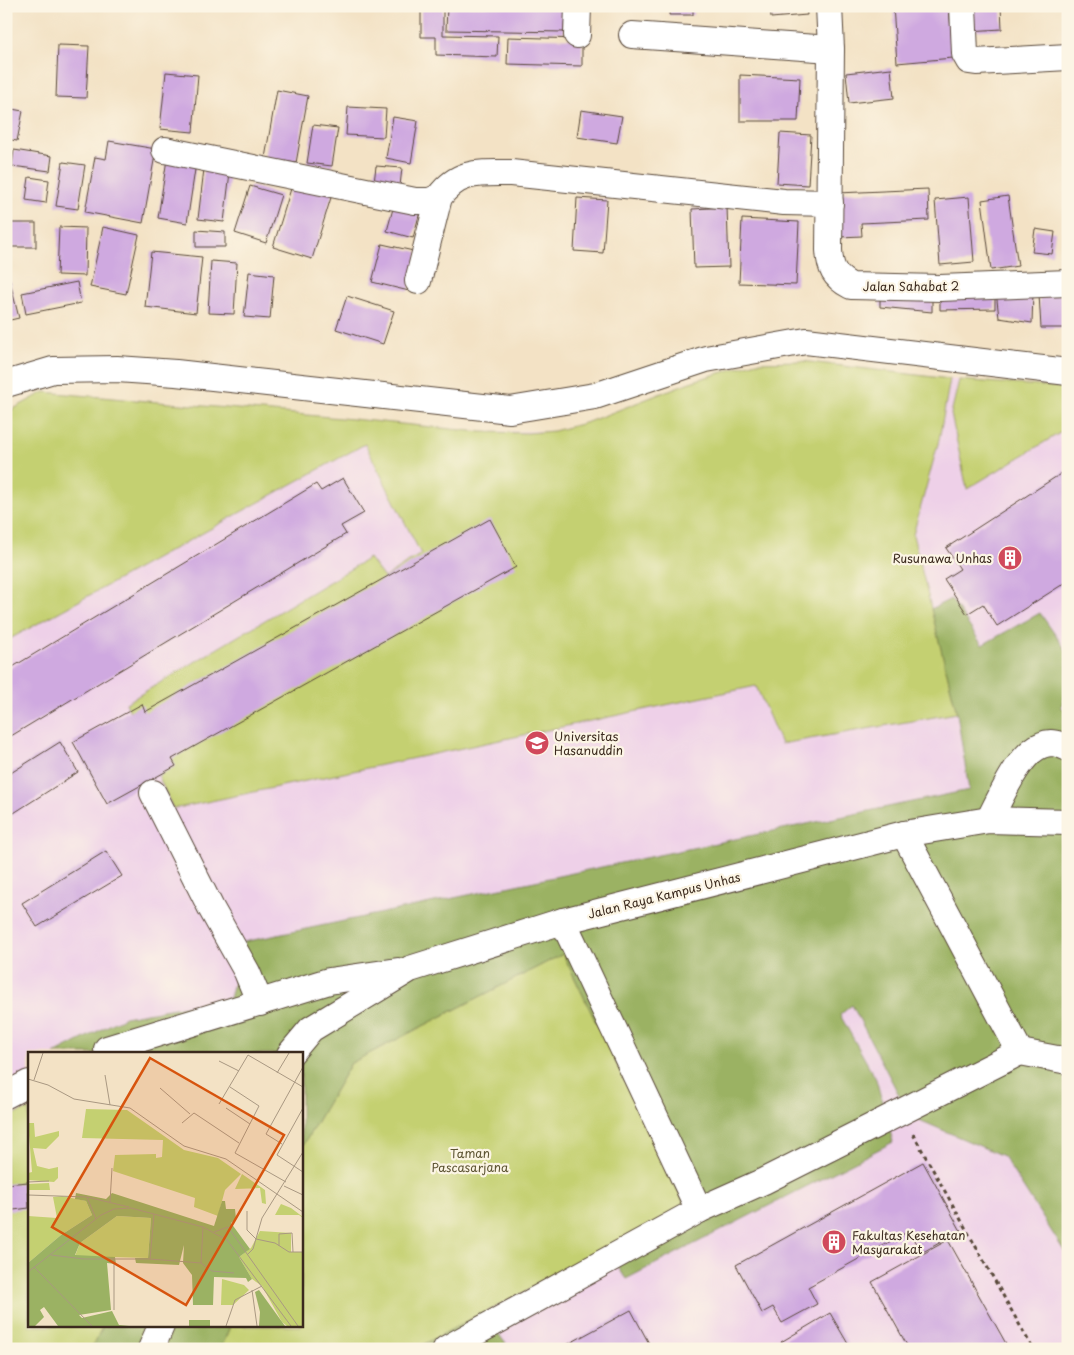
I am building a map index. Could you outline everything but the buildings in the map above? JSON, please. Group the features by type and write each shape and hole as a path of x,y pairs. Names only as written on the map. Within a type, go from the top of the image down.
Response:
{"street":[{"path":"577,35 578,6"},
{"name":"Jalan Sahabat 2","path":"830,6 830,262 833,272 840,280 851,286 940,288 1068,283"},
{"path":"963,6 965,54 969,61 1068,57"},
{"path":"632,36 831,49"},
{"path":"165,150 414,202 430,201 439,197"},
{"path":"418,281 439,197 447,186 459,177 483,173 511,173 784,202 830,202"},
{"path":"6,384 53,370 117,369 176,373 510,410 595,396 706,359 806,341 1068,372"},
{"path":"989,820 1015,772 1032,750 1042,744 1055,743 1068,748"},
{"path":"153,793 211,908 247,972 260,1003"},
{"name":"Jalan Raya Kampus Unhas","path":"292,1052 311,1028 410,969 563,922 904,834 989,820 1068,822"},
{"path":"904,834 1020,1052"},
{"path":"563,922 699,1210"},
{"path":"106,1052 329,980 410,969"},
{"path":"446,1349 484,1339 699,1210 764,1181 1020,1052 1068,1061"},
{"path":"6,1095 28,1084"},
{"path":"152,1349 160,1328"}],"path":[{"path":"900,1112 1033,1349"}],"shaded area":[{"name":"Universitas Hasanuddin","path":"801,361 959,380 1068,388 1068,1349 6,1349 6,413 44,392 481,432 554,431 588,422 690,382 757,362"}],"green space":[{"path":"801,361 950,379 939,440 913,535 957,713 781,744 756,686 173,809 126,703 369,558 384,578 421,554 365,444 6,641 6,413 44,392 481,432 528,433 554,431 588,422 690,382 757,362"},
{"path":"959,380 1068,388 1068,428 967,489 951,414"},
{"path":"951,599 982,645 1040,613 1068,653 1068,688 1061,707 1068,711 1068,1257 1003,1156 910,1116 852,1005 840,1015 876,1079 893,1142 626,1279 606,1249 686,1207 563,954 351,1063 302,1147 302,1052 58,1052 125,1017 230,998 244,942 969,790 957,713 931,609"},
{"name":"Taman Pascasarjana","path":"563,954 686,1208 415,1349 221,1349 229,1328 302,1328 302,1147 351,1063"},
{"path":"28,1109 28,1328 102,1328 91,1349 6,1349 6,1117"},
{"path":"482,1313 510,1349 415,1349"},
{"path":"102,1328 229,1328 221,1349 91,1349"}],"place":[{"name":"Rusunawa Unhas","path":"1010,558"},
{"name":"Universitas Hasanuddin","path":"537,743"},
{"name":"Fakultas Kesehatan Masyarakat","path":"834,1242"}]}
